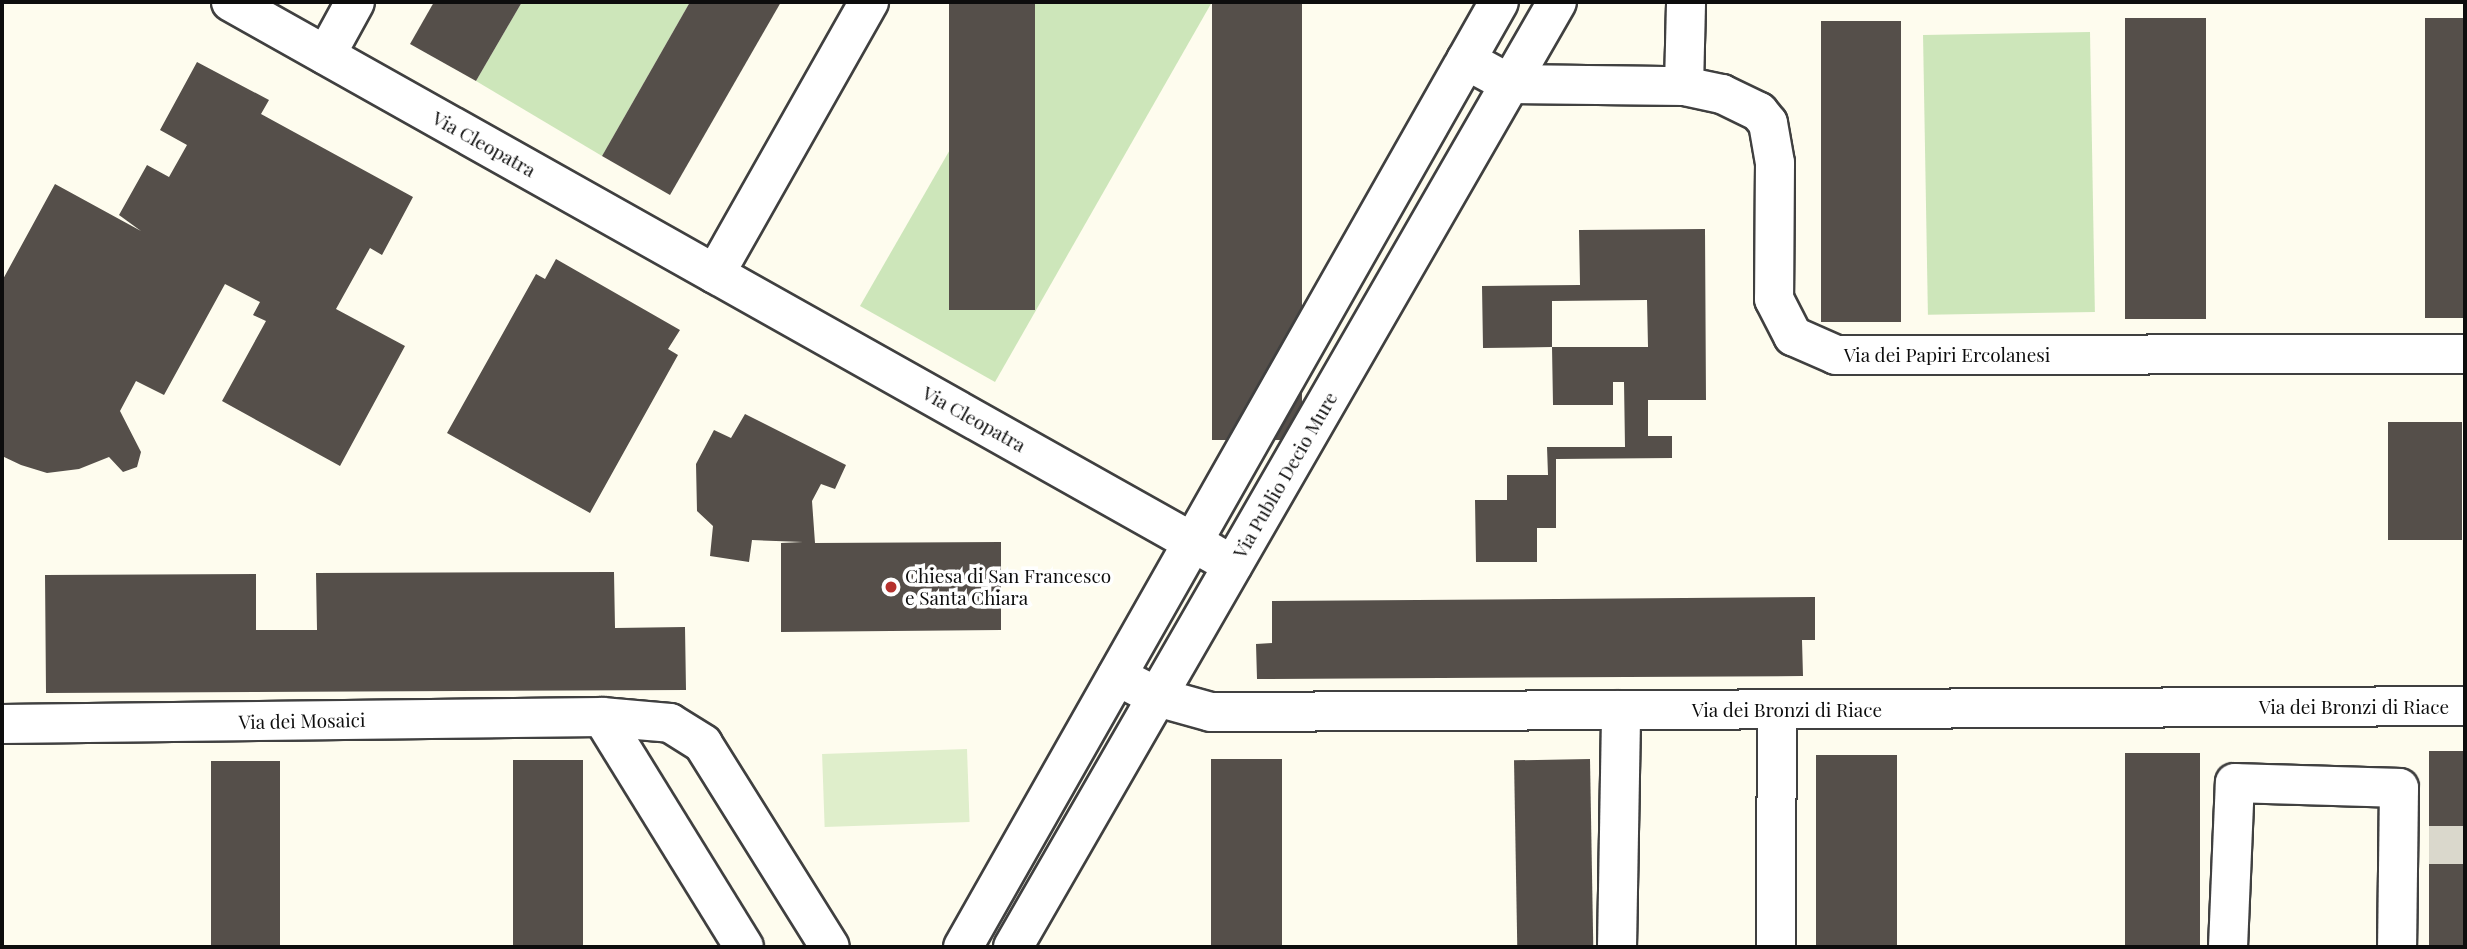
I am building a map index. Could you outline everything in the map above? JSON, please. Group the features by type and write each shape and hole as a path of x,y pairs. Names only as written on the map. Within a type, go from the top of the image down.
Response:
{"street":[{"name":"Via Cleopatra","path":"231,2 1233,565"},
{"path":"326,55 355,2"},
{"path":"715,274 869,2"},
{"path":"963,947 1499,2"},
{"name":"Via Publio Decio Mure","path":"1013,947 1558,2"},
{"path":"1684,86 1686,2"},
{"path":"1466,60 1510,83"},
{"name":"Via dei Papiri Ercolanesi","path":"1510,83 1684,86 1745,102 1768,123 1775,163 1774,299 1793,336 1809,347 1836,355 2465,354"},
{"name":"Via dei Bronzi di Riace","path":"1117,676 1157,697 1211,712 2465,706"},
{"path":"1616,947 1621,710"},
{"path":"1776,947 1777,710"},
{"path":"602,717 744,947"},
{"name":"Via dei Mosaici","path":"2,724 602,717 670,723 703,744 830,947"},
{"path":"2228,947 2235,783 2396,785 2400,790 2415,845 2397,947"}],"green space":[{"path":"522,2 690,2 602,156 476,81"},
{"path":"1035,2 1212,2 995,382 860,306"},
{"path":"2090,32 2095,312 1928,315 1923,35"},
{"path":"967,749 970,822 825,827 822,754"}],"building":[{"path":"434,2 522,2 476,81 410,44"},
{"path":"690,2 781,2 670,195 602,156"},
{"path":"949,2 1035,2 1035,310 949,310"},
{"path":"1212,2 1302,2 1302,440 1212,440"},
{"path":"2125,18 2206,18 2206,319 2125,319"},
{"path":"2425,18 2465,18 2465,318 2425,318"},
{"path":"1821,21 1901,21 1901,322 1821,322"},
{"path":"197,62 269,100 261,114 413,197 382,255 370,248 336,309 405,346 340,466 222,401 266,321 253,315 260,302 225,284 164,395 136,381 120,411 141,452 137,467 123,472 109,457 79,469 47,473 21,465 2,456 2,281 55,184 141,231 119,215 147,165 169,177 187,145 160,130"},
{"path":"1705,229 1706,400 1648,400 1648,436 1672,436 1672,458 1556,459 1556,528 1537,528 1537,562 1476,562 1475,500 1507,500 1507,475 1548,475 1547,447 1625,447 1624,382 1613,382 1613,405 1553,405 1552,347 1483,348 1482,286 1580,285 1579,230","holes":["1647,300 1648,347 1552,347 1552,301"]},
{"path":"556,259 680,330 668,349 678,355 590,513 447,433 536,274 545,279"},
{"path":"745,414 846,465 835,489 821,484 812,501 815,543 1001,542 1001,630 781,632 781,543 803,542 752,540 749,562 710,556 713,526 697,511 696,464 714,430 731,438"},
{"path":"2388,422 2462,422 2462,540 2388,540"},
{"path":"614,572 615,628 685,627 686,690 46,693 45,575 256,574 256,630 317,630 316,573"},
{"path":"1815,597 1815,640 1802,640 1803,676 1257,679 1256,644 1272,643 1272,601"},
{"path":"2429,751 2465,751 2465,947 2429,947"},
{"path":"2125,753 2200,753 2200,947 2125,947"},
{"path":"1816,755 1897,755 1897,947 1816,947"},
{"path":"1211,759 1282,759 1282,947 1211,947"},
{"path":"1590,759 1593,947 1517,947 1514,760"},
{"path":"513,760 583,760 583,947 513,947"},
{"path":"211,761 280,761 280,947 211,947"}],"tunnel":[{"path":"2429,845 2465,845"}],"place":[{"name":"Chiesa di San Francesco e Santa Chiara","path":"891,587"}]}
